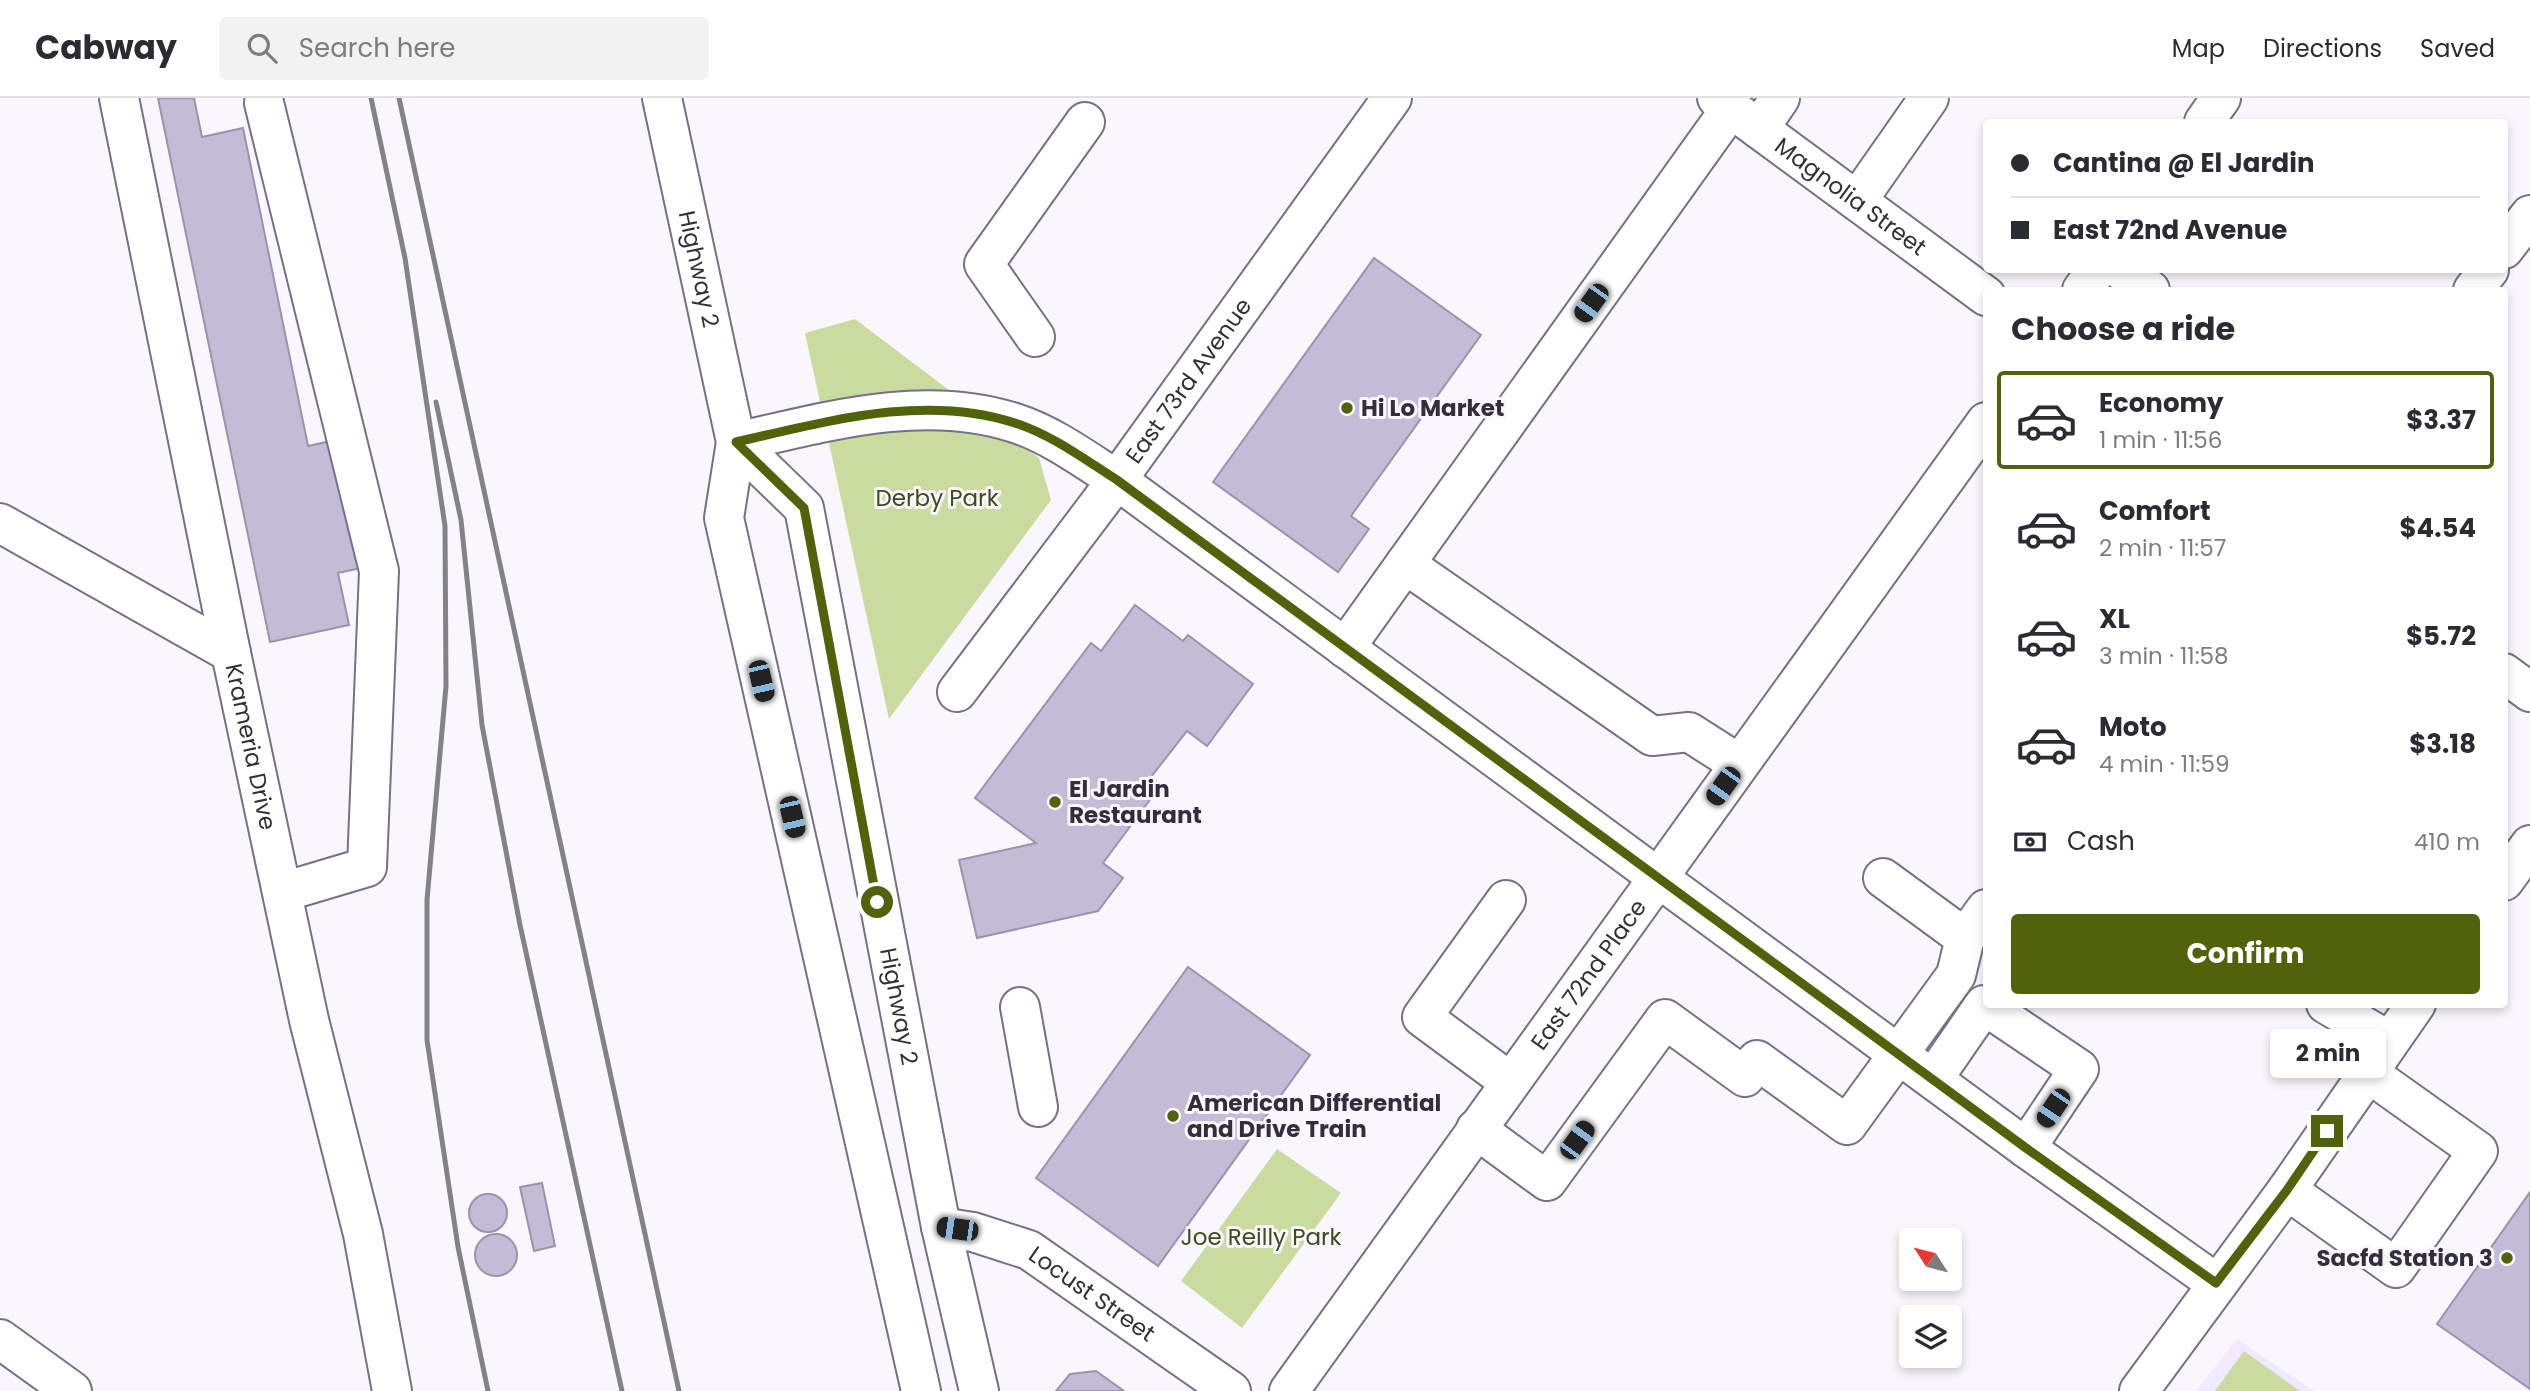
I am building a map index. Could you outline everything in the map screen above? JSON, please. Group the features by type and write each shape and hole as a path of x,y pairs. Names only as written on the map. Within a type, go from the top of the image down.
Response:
{"street":[{"name":"Krameria Drive","path":"119,98 230,653 309,1020 363,1234 392,1391"},
{"name":"Highway 2","path":"662,98 736,442 724,518 920,1391"},
{"name":"East 73rd Avenue","path":"957,692 1117,480 1392,98"},
{"path":"1345,648 1736,111 1780,98"},
{"path":"1857,201 1929,98"},
{"path":"2206,119 2221,98"},
{"path":"264,103 379,571 367,867 283,892"},
{"name":"Magnolia Street","path":"1736,111 1983,294"},
{"path":"1035,337 984,264 1085,122"},
{"path":"2508,244 2530,215"},
{"path":"2125,273 2146,287"},
{"path":"2475,287 2487,273"},
{"path":"736,442 837,420 936,410 976,414 1025,427 1068,449 1117,480 2026,1148 2216,1283"},
{"name":"East 72nd Place","path":"1289,1391 1983,426"},
{"name":"Highway 2","path":"736,442 804,508 941,1227 979,1391"},
{"path":"0,523 230,653"},
{"path":"1405,564 1652,736 1689,732 1739,764"},
{"path":"2508,676 2530,692"},
{"path":"2508,875 2530,845"},
{"path":"1476,1129 1547,1181 1665,1019 1745,1077 1757,1060 1847,1125 1956,975 1976,923 1883,878"},
{"path":"1506,900 1422,1017 1510,1082"},
{"path":"1933,1079 1983,1006"},
{"path":"1020,1007 1038,1107"},
{"path":"1992,1008 2080,1069 2026,1148"},
{"path":"2333,1008 2389,1041"},
{"path":"2139,1391 2287,1190 2413,1008"},
{"path":"2287,1190 2396,1268 2478,1151 2367,1072"},
{"name":"Locust Street","path":"941,1227 974,1232 1029,1250 1231,1391"},
{"path":"0,1339 72,1391"}],"shaded area":[{"path":"2237,1339 2314,1391 2196,1391"}],"green space":[{"name":"Derby Park","path":"855,319 1039,458 1051,500 889,719 805,333"},
{"name":"Joe Reilly Park","path":"1277,1149 1341,1193 1242,1328 1181,1281"},
{"path":"2244,1351 2300,1391 2215,1391"}],"building":[{"path":"158,98 194,98 202,137 243,128 308,446 335,440 361,568 338,573 349,625 270,642"},
{"name":"Hi Lo Market","path":"1374,258 1481,335 1351,516 1369,529 1338,572 1213,482"},
{"path":"1135,605 1183,641 1188,635 1253,684 1207,746 1187,731 1151,777 1161,785 1103,863 1123,878 1098,911 977,938 959,860 1036,843 975,798 1091,643 1101,651"},
{"name":"American Differential and Drive Train","path":"1188,967 1310,1055 1158,1266 1036,1178"},
{"path":"542,1183 555,1246 534,1251 520,1187"},
{"name":"Sacfd Station 3","path":"2530,1192 2530,1389 2437,1324"},
{"path":"488,1194 501,1200 507,1213 501,1226 488,1232 475,1226 469,1213 475,1200"},
{"path":"496,1234 511,1240 517,1255 511,1270 496,1276 481,1270 475,1255 481,1240"},
{"path":"1096,1371 1124,1391 1056,1391 1070,1374"}],"railway":[{"path":"371,98 405,258 445,526 446,686 427,900 427,1040 458,1247 488,1391"},
{"path":"399,98 679,1391"},
{"path":"436,402 461,520 482,725 520,925 622,1391"}],"place":[{"name":"Hi Lo Market","path":"1347,408"},
{"name":"El Jardin Restaurant","path":"1055,802"},
{"name":"American Differential and Drive Train","path":"1173,1116"},
{"name":"Sacfd Station 3","path":"2507,1258"}],"route":[{"path":"877,902 804,508 736,442 837,420 901,411 936,410 976,414 1013,422 1037,432 1117,480 2026,1148 2216,1283 2287,1190 2327,1131"}]}
